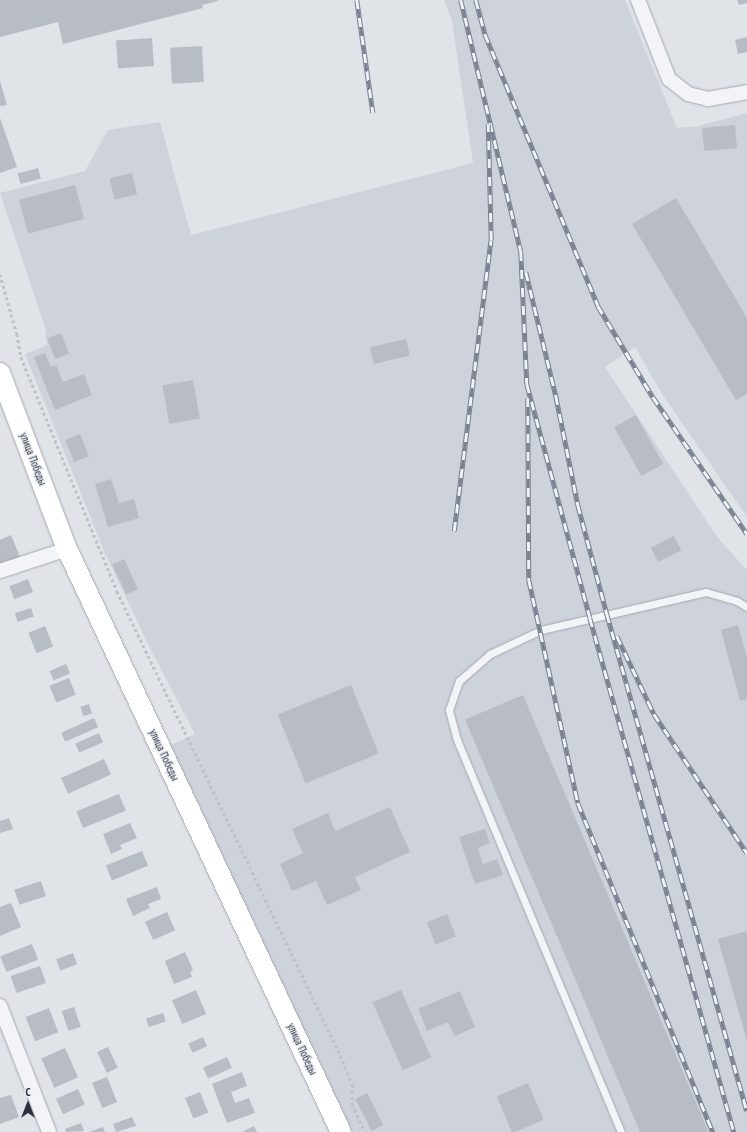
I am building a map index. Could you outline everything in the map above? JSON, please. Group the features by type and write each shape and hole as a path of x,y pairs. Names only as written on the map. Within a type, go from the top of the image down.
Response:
{"street":[{"path":"638,0 669,79 688,94 708,99 747,92"},
{"name":"улица Победы","path":"0,373 66,549 341,1132"},
{"path":"0,571 66,549"},
{"path":"0,1006 49,1132"}],"lane":[{"path":"621,1132 458,740 449,710 459,681 490,654 541,630 706,592 737,601 747,607"}],"path":[{"path":"0,274 21,357 117,591 338,1050 353,1085 352,1104 365,1132"}],"shaded area":[{"path":"444,0 625,0 677,128 699,126 747,113 747,517 662,394 635,347 605,367 717,537 747,570 747,1132 352,1132 169,746 195,734 149,646 104,551 25,354 47,345 45,327 0,193 85,171 108,130 160,122 191,235 473,163 452,21"}],"building":[{"path":"0,0 218,1 202,5 203,8 63,44 58,22 0,37"},
{"path":"737,0 747,0 747,3 739,5"},
{"path":"747,37 747,52 738,54 735,40"},
{"path":"152,38 154,66 118,68 116,41"},
{"path":"202,46 204,82 172,84 170,48"},
{"path":"0,81 7,105 0,106"},
{"path":"0,118 17,167 0,173"},
{"path":"735,125 737,148 704,151 702,128"},
{"path":"38,168 41,179 21,184 18,173"},
{"path":"132,173 137,194 115,200 110,178"},
{"path":"75,185 84,219 28,234 19,200"},
{"path":"676,198 747,318 747,394 736,400 632,224"},
{"path":"61,333 69,353 55,359 47,339"},
{"path":"406,339 410,356 374,364 370,347"},
{"path":"45,353 51,367 56,365 63,382 84,374 92,395 55,410 34,357"},
{"path":"193,380 200,418 169,424 162,385"},
{"path":"636,415 663,464 641,476 614,427"},
{"path":"80,434 89,456 74,462 65,440"},
{"path":"111,479 119,503 134,499 139,518 108,527 95,484"},
{"path":"11,535 20,557 0,565 0,540"},
{"path":"674,536 681,550 658,562 651,548"},
{"path":"124,559 138,589 126,594 112,564"},
{"path":"28,579 33,592 14,599 9,586"},
{"path":"31,608 34,617 18,622 15,613"},
{"path":"738,625 747,658 747,699 740,701 721,630"},
{"path":"45,626 53,646 37,653 28,633"},
{"path":"66,664 70,673 54,680 50,671"},
{"path":"69,678 76,695 56,703 50,686"},
{"path":"351,685 379,754 305,783 278,715"},
{"path":"523,695 708,1131 640,1132 465,720"},
{"path":"89,704 92,714 83,716 80,707"},
{"path":"94,718 98,727 65,742 61,733"},
{"path":"99,733 103,742 79,753 75,744"},
{"path":"104,759 111,775 68,794 61,778"},
{"path":"119,794 126,811 83,828 76,811"},
{"path":"390,807 410,852 355,877 361,890 327,905 316,881 292,891 280,864 303,853 292,829 328,813 335,831"},
{"path":"9,818 13,829 0,833 0,821"},
{"path":"130,823 137,838 120,845 122,849 111,854 103,834"},
{"path":"485,829 490,843 478,848 483,864 497,859 503,875 475,884 459,837"},
{"path":"142,851 148,866 112,880 106,866"},
{"path":"41,881 46,896 19,905 14,890"},
{"path":"157,887 161,899 148,904 150,908 133,916 126,899"},
{"path":"11,903 21,927 0,936 0,907"},
{"path":"167,912 175,930 153,940 145,922"},
{"path":"447,914 456,936 436,944 427,922"},
{"path":"747,931 747,1041 718,939"},
{"path":"32,944 38,960 6,972 0,956"},
{"path":"185,952 193,970 190,972 192,977 174,984 165,961"},
{"path":"73,953 77,964 60,970 56,959"},
{"path":"40,966 46,983 17,993 11,976"},
{"path":"196,990 206,1014 182,1024 172,1000"},
{"path":"401,990 431,1058 403,1070 373,1003"},
{"path":"460,991 475,1027 455,1036 448,1022 427,1031 418,1009"},
{"path":"74,1007 81,1027 69,1031 62,1011"},
{"path":"49,1008 58,1032 35,1041 26,1017"},
{"path":"163,1013 166,1022 149,1027 146,1019"},
{"path":"203,1037 207,1046 192,1053 188,1044"},
{"path":"108,1047 118,1068 107,1073 97,1052"},
{"path":"65,1048 78,1077 54,1088 41,1059"},
{"path":"227,1057 232,1068 208,1079 203,1068"},
{"path":"242,1072 247,1086 231,1092 235,1103 249,1098 255,1113 227,1123 212,1084"},
{"path":"107,1077 117,1102 102,1108 92,1083"},
{"path":"528,1083 544,1120 512,1132 497,1096"},
{"path":"78,1089 85,1105 63,1114 56,1099"},
{"path":"200,1092 208,1112 193,1118 185,1098"},
{"path":"367,1093 383,1125 372,1131 355,1099"},
{"path":"11,1095 19,1117 0,1124 0,1098"},
{"path":"132,1117 136,1126 116,1132 113,1124"},
{"path":"81,1123 84,1131 66,1132 65,1129"},
{"path":"254,1126 257,1132 242,1132"},
{"path":"103,1127 105,1132 89,1132"}],"railway":[{"path":"357,0 373,113"},
{"path":"461,0 521,252 527,384 590,618 734,1132"},
{"path":"476,0 485,34 598,306 653,397 747,534"},
{"path":"454,531 491,240 488,124"},
{"path":"526,272 556,396 578,505 607,614 747,1111"},
{"path":"528,398 529,580 578,803 713,1132"},
{"path":"617,636 654,714 747,853"}]}
